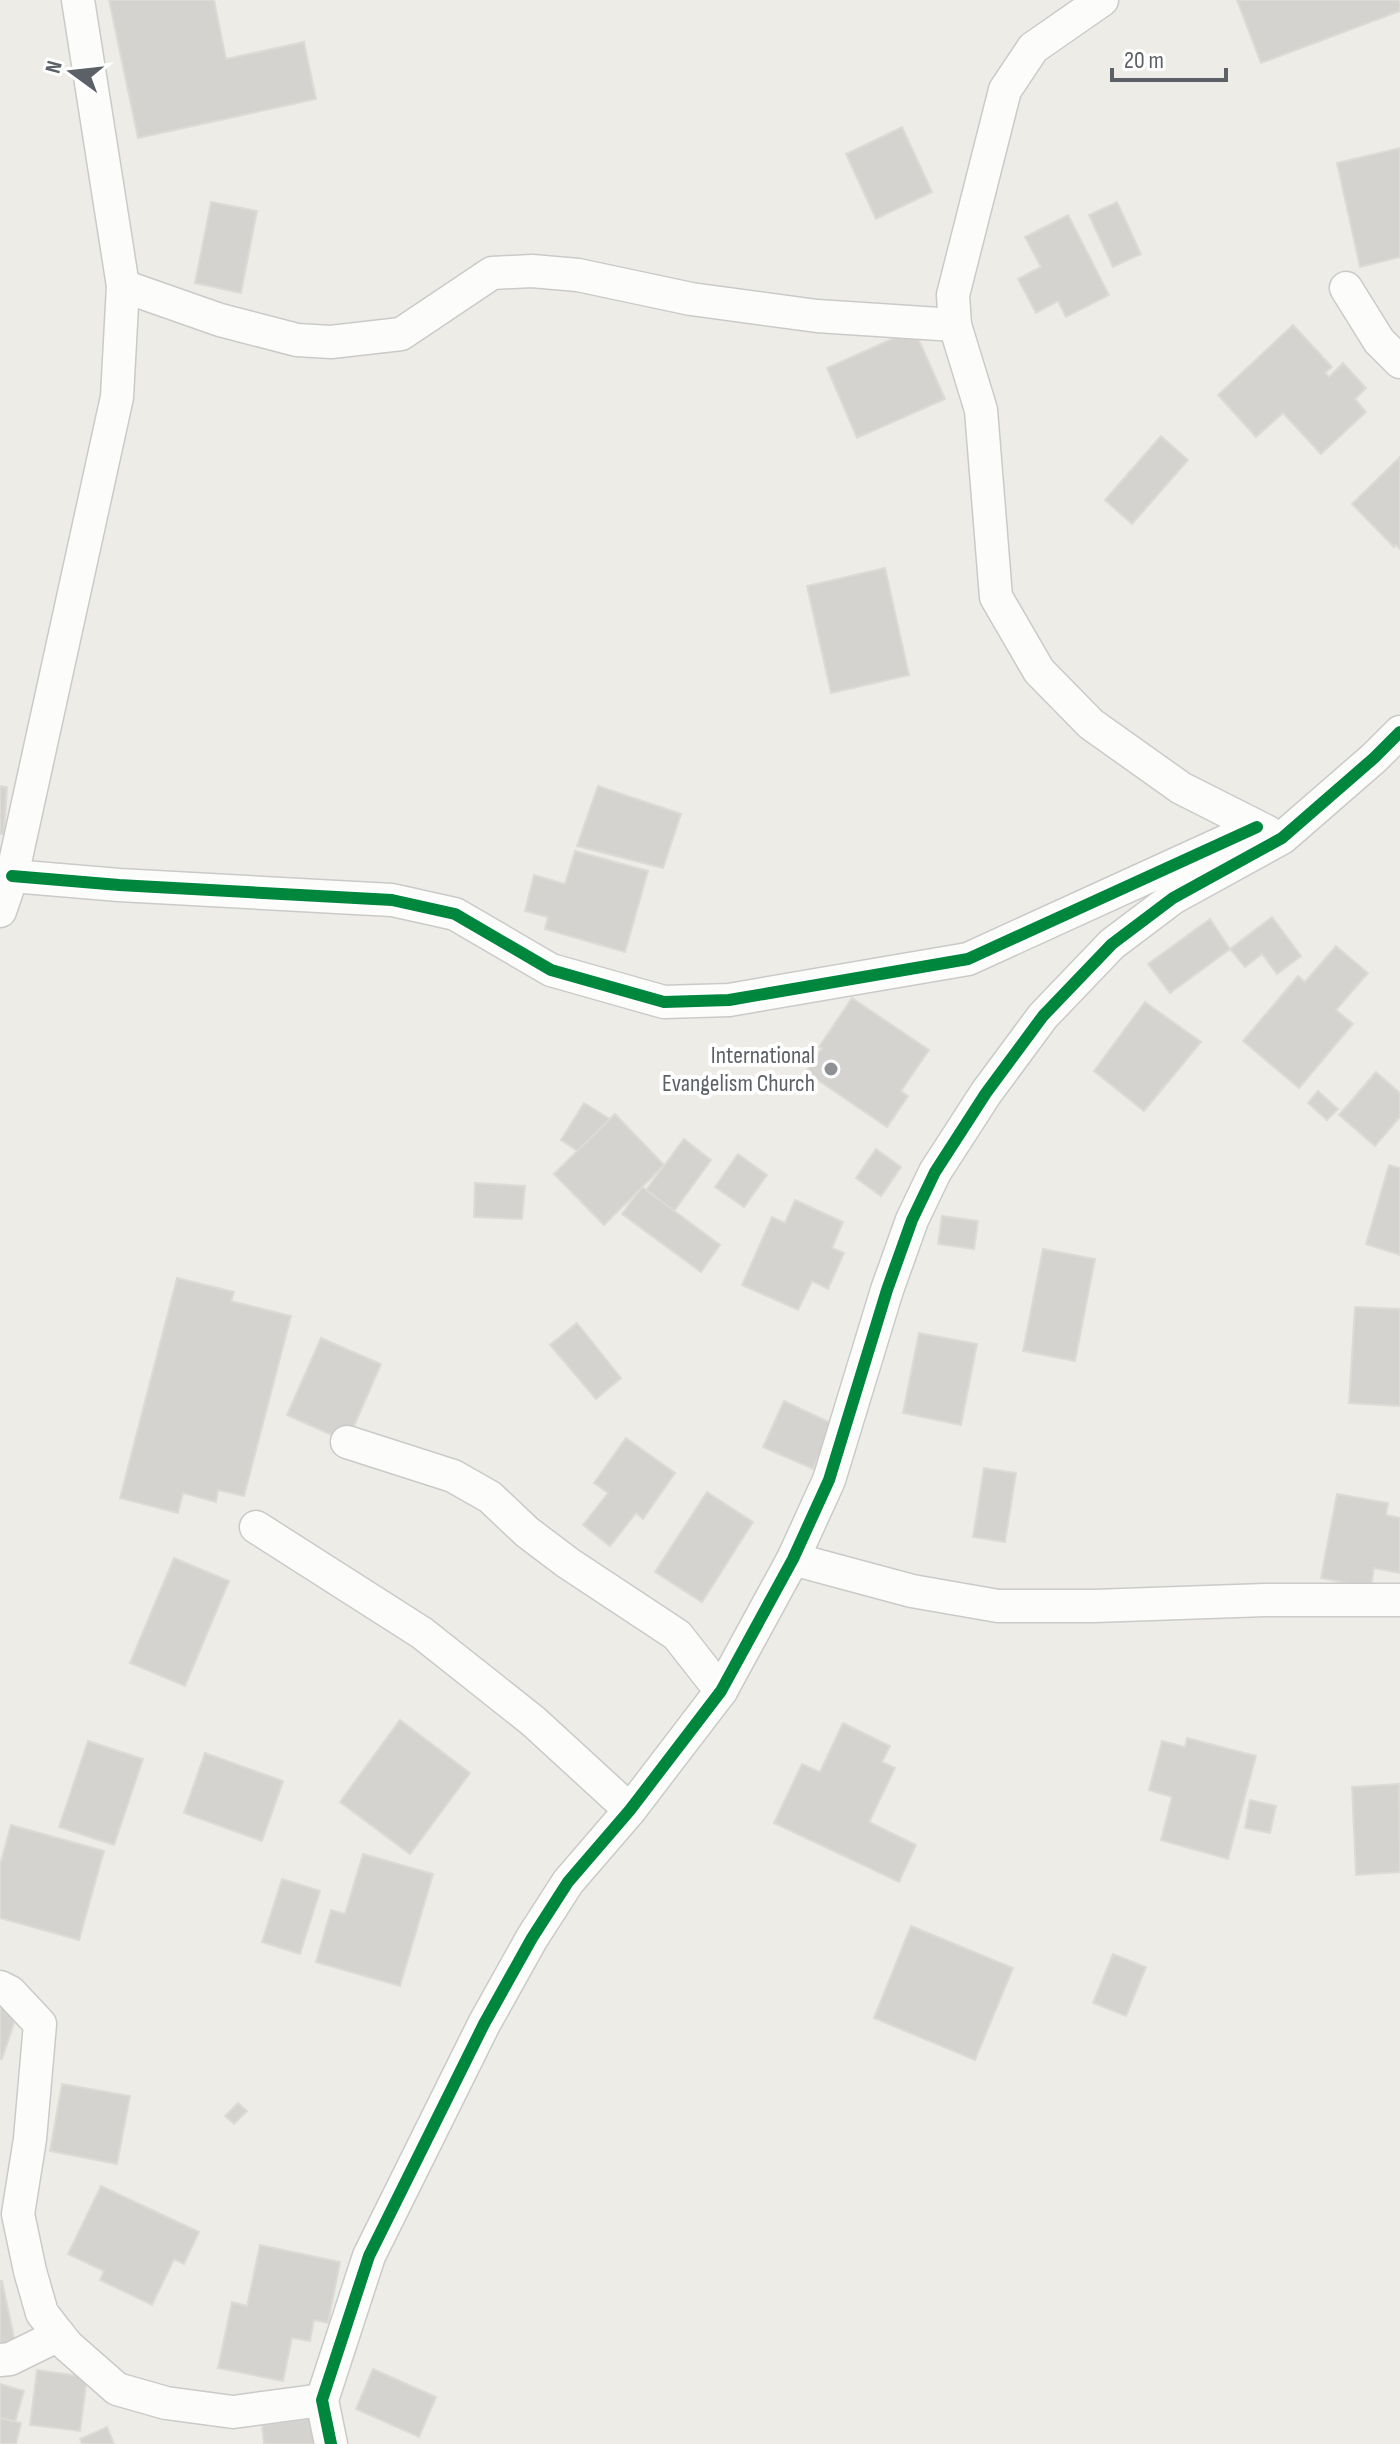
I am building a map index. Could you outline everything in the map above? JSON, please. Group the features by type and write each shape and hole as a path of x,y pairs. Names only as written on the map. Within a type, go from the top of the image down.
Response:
{"street":[{"path":"0,911 12,876 117,397 123,286 78,0"},
{"path":"1102,0 1033,48 1005,90 953,295 955,325 981,410 996,597 1039,671 1091,724 1181,788 1270,832"},
{"path":"123,286 220,320 297,340 331,342 401,334 492,273 532,271 578,275 691,299 817,316 955,325"},
{"path":"1346,288 1379,341 1400,362"},
{"path":"331,2444 322,2400 369,2256 484,2024 532,1938 568,1882 630,1810 721,1691 793,1559 829,1480 887,1290 912,1220 935,1172 986,1093 1043,1016 1112,944 1270,832 1400,732"},
{"path":"12,876 392,900 455,914 551,970 664,1002 729,1000 968,959 1270,832"},
{"path":"347,1442 453,1476 490,1497 527,1532 568,1563 677,1635 721,1691"},
{"path":"256,1527 422,1633 533,1721 630,1810"},
{"path":"793,1559 912,1591 998,1606 1400,1600"},
{"path":"0,1987 10,1992 40,2024 30,2139 18,2214 42,2313 59,2335 117,2389 166,2403 233,2412 322,2400"},
{"path":"0,2360 10,2359 59,2335"}],"building":[{"path":"109,0 214,0 226,59 304,42 316,99 138,138"},
{"path":"1237,0 1400,0 1400,11 1261,63"},
{"path":"902,127 932,192 876,219 846,154"},
{"path":"1400,148 1400,257 1360,267 1337,163"},
{"path":"211,202 257,211 241,293 195,283"},
{"path":"1117,202 1141,254 1113,267 1089,215"},
{"path":"1068,215 1109,295 1066,317 1058,301 1036,313 1018,279 1041,267 1025,237"},
{"path":"1293,325 1332,367 1325,373 1329,377 1343,363 1366,388 1355,399 1366,412 1321,454 1283,413 1256,437 1218,395"},
{"path":"914,329 945,399 857,438 827,368"},
{"path":"1161,436 1188,460 1132,524 1105,500"},
{"path":"1400,457 1400,549 1396,545 1394,547 1352,504"},
{"path":"885,568 909,675 831,693 807,586"},
{"path":"0,786 7,787 4,834 0,834"},
{"path":"598,786 681,814 663,868 577,846"},
{"path":"575,851 648,871 625,952 545,929 548,917 525,911 534,875 565,884"},
{"path":"1272,917 1301,956 1277,974 1262,954 1245,967 1230,949"},
{"path":"1210,919 1230,949 1170,993 1148,964"},
{"path":"1336,946 1368,973 1336,1010 1353,1024 1299,1088 1243,1041 1298,976 1305,982"},
{"path":"852,998 929,1050 901,1091 908,1096 887,1127 806,1072"},
{"path":"1145,1002 1201,1042 1144,1111 1094,1071"},
{"path":"1376,1072 1400,1093 1400,1117 1375,1146 1339,1115"},
{"path":"1318,1091 1338,1109 1327,1120 1308,1103"},
{"path":"584,1103 610,1119 585,1156 561,1140"},
{"path":"615,1114 664,1165 604,1225 554,1174"},
{"path":"684,1139 711,1160 674,1211 646,1190"},
{"path":"876,1149 901,1167 881,1196 856,1178"},
{"path":"738,1154 767,1175 744,1207 715,1187"},
{"path":"1389,1165 1400,1168 1400,1255 1366,1244"},
{"path":"475,1183 525,1186 522,1219 474,1217"},
{"path":"642,1187 720,1245 701,1272 622,1214"},
{"path":"795,1200 843,1222 832,1248 844,1253 828,1289 812,1281 798,1310 742,1285 772,1217 785,1223"},
{"path":"942,1216 978,1221 974,1249 938,1244"},
{"path":"1043,1249 1095,1259 1075,1361 1023,1351"},
{"path":"177,1278 234,1292 231,1301 291,1316 244,1496 218,1490 216,1502 183,1493 178,1513 120,1498"},
{"path":"1355,1307 1400,1309 1400,1406 1349,1403"},
{"path":"577,1323 621,1378 596,1399 550,1345"},
{"path":"919,1333 977,1344 961,1425 903,1413"},
{"path":"321,1338 381,1364 347,1442 287,1415"},
{"path":"784,1401 833,1424 813,1469 763,1447"},
{"path":"626,1438 675,1473 643,1519 636,1513 610,1546 583,1525 608,1493 594,1483"},
{"path":"984,1468 1016,1473 1005,1542 973,1537"},
{"path":"707,1492 753,1522 702,1602 655,1572"},
{"path":"1337,1494 1388,1503 1386,1515 1400,1518 1400,1573 1374,1568 1371,1588 1321,1578"},
{"path":"174,1558 229,1581 185,1686 130,1663"},
{"path":"400,1720 470,1773 410,1854 340,1802"},
{"path":"843,1723 890,1746 882,1762 895,1768 869,1822 916,1845 899,1882 774,1823 802,1764 820,1772"},
{"path":"1187,1738 1256,1756 1228,1859 1161,1840 1172,1797 1149,1790 1162,1741 1185,1747"},
{"path":"88,1741 143,1759 114,1845 59,1827"},
{"path":"205,1753 283,1781 262,1841 184,1813"},
{"path":"1399,1784 1400,1872 1356,1875 1352,1787"},
{"path":"1250,1800 1276,1806 1270,1833 1245,1828"},
{"path":"11,1825 104,1851 79,1940 0,1918 0,1865"},
{"path":"363,1854 433,1874 400,1986 316,1962 331,1910 345,1914"},
{"path":"282,1879 320,1891 300,1954 262,1942"},
{"path":"911,1926 1013,1968 975,2060 874,2018"},
{"path":"1113,1954 1146,1967 1126,2016 1093,2003"},
{"path":"0,1998 20,2005 2,2059 0,2059"},
{"path":"62,2084 130,2096 117,2164 50,2151"},
{"path":"238,2103 247,2111 234,2124 225,2116"},
{"path":"101,2186 199,2232 184,2264 174,2259 152,2305 100,2280 104,2271 68,2254"},
{"path":"260,2245 340,2262 328,2323 314,2320 310,2341 292,2338 283,2381 218,2368 232,2302 247,2306"},
{"path":"0,2281 15,2342 0,2345"},
{"path":"373,2369 436,2397 419,2437 356,2409"},
{"path":"37,2370 87,2377 80,2431 30,2425"},
{"path":"0,2384 24,2391 15,2422 0,2418"},
{"path":"0,2418 21,2423 16,2444 0,2444"},
{"path":"314,2418 318,2444 264,2444 262,2425"},
{"path":"107,2427 114,2444 82,2444 80,2439"}],"cycle path":[{"path":"331,2444 322,2400 369,2256 484,2024 532,1938 568,1882 630,1810 721,1691 793,1559 829,1480 887,1290 912,1220 935,1172 986,1093 1043,1016 1112,944 1173,898 1282,838 1400,732"},
{"path":"12,876 392,900 455,914 551,970 664,1002 729,1000 968,959 1257,827"}],"place":[{"name":"International Evangelism Church","path":"831,1069"}]}
